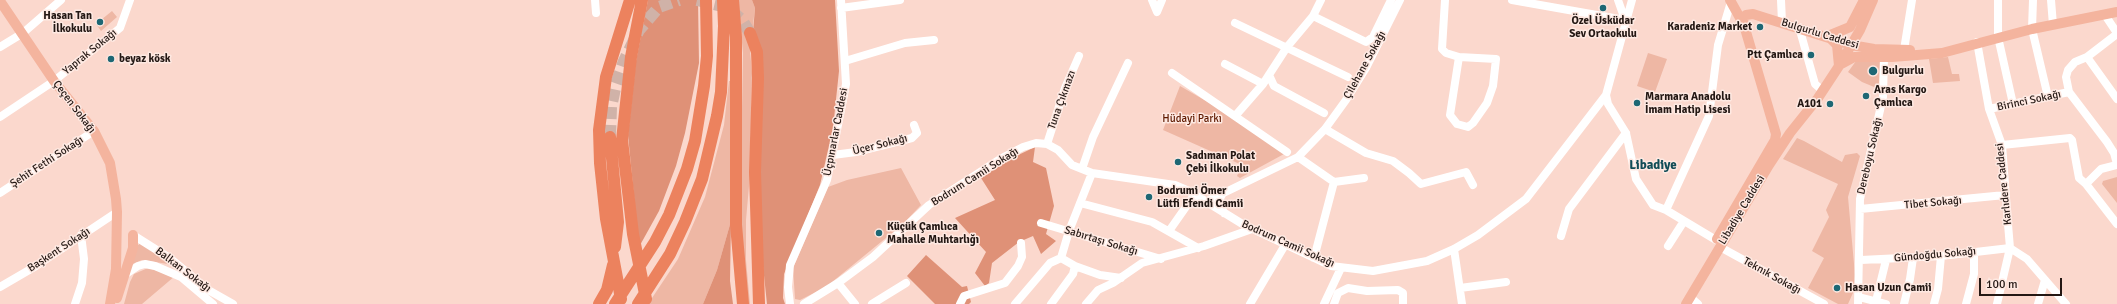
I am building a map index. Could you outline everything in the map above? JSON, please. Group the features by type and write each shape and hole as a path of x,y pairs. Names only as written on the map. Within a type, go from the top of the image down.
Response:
{"highway":[{"path":"622,304 615,266 599,130 606,77 630,0"},
{"path":"642,0 631,57 622,140 633,234 647,304"},
{"path":"615,304 655,242 670,215 687,169 695,141 704,86 707,49 706,0"},
{"path":"638,304 670,254 688,215 702,179 717,116 721,92 724,26 723,0"},
{"path":"733,0 736,37 736,225 743,304"},
{"path":"750,33 757,52 758,78 755,172 759,304"},
{"path":"599,304 607,290 611,274 618,222 610,137 606,187"}],"main road":[{"path":"1839,66 1837,45 1828,36 1850,27 1864,0"},
{"name":"Libadiye Caddesi","path":"1678,304 1790,133 1823,91 1860,30 1873,0"},
{"name":"Çeçen Sokağı","path":"0,1 54,81 94,131 110,163 117,212 116,250 110,304"},
{"name":"Bulgurlu Caddesi","path":"1731,1 1753,14 1828,36 1851,45 1874,49 1923,50 1977,42"},
{"name":"Libadiye Caddesi","path":"1688,300 1775,140 1775,126 1744,25 1731,1"},
{"name":"Bulgurlu Caddesi","path":"1839,66 1854,57 1884,57 1942,53 1977,42 2032,29 2117,12"},
{"path":"1744,25 1743,18 1746,15 1753,14"},
{"path":"1860,30 1862,40 1874,49"},
{"path":"1775,126 1783,134 1790,133"},
{"path":"116,226 133,235 132,248 122,277 116,304"},
{"name":"Çeçen Sokağı","path":"116,250 123,236 127,234 133,235"}],"street":[{"path":"0,47 23,33 61,0"},
{"name":"Yaprak Sokağı","path":"0,116 54,81 120,28 130,0"},
{"path":"594,0 596,13"},
{"path":"841,4 900,0"},
{"path":"1152,0 1157,12 1162,0"},
{"path":"1236,115 1263,84 1287,47 1313,16 1321,0"},
{"path":"1313,16 1366,42 1373,36 1391,0"},
{"name":"Çilehane Sokağı","path":"1205,202 1224,191 1298,157 1324,129 1346,100 1363,73 1400,0"},
{"path":"1445,0 1442,49 1446,53 1458,57 1496,59 1493,86 1487,103 1473,123 1468,126 1456,124 1450,115 1458,57"},
{"path":"1512,0 1626,20"},
{"path":"1618,0 1626,20"},
{"path":"1606,95 1632,0"},
{"path":"1782,0 1782,22"},
{"path":"1904,50 1912,0"},
{"path":"1998,0 1998,37 2013,104"},
{"path":"2033,0 2032,29 2048,98"},
{"path":"2051,0 2052,25"},
{"path":"1666,210 1709,116 1718,45 1731,1"},
{"name":"Üçpınarlar Caddesi","path":"790,304 788,287 790,265 827,180 846,84 841,4"},
{"path":"2086,184 2101,169 2117,164 2114,153 2107,142 2068,92 2066,77 2068,70 2075,62 2087,57 2117,34 2105,15"},
{"path":"1235,23 1348,77"},
{"path":"1799,27 1815,84 1823,91"},
{"path":"845,61 905,43 934,40"},
{"name":"Karlıdere Caddesi","path":"1977,42 1989,109 2002,145 2010,248 1997,304"},
{"name":"Tuna Çıkmazı","path":"1047,144 1065,88 1079,56"},
{"name":"Dereboyu Sokağı","path":"1859,300 1860,199 1882,97 1884,57"},
{"path":"2087,57 2117,99"},
{"path":"1082,169 1093,137 1128,63"},
{"path":"1225,64 1263,84"},
{"path":"1172,72 1236,115 1287,152"},
{"path":"1269,75 1274,86 1324,112"},
{"name":"Birinci Sokağı","path":"1989,109 2048,98 2068,92"},
{"name":"Teknık Sokağı","path":"1606,95 1608,104 1626,133 1636,179 1653,205 1666,210 1718,243 1824,304"},
{"name":"Bodrum Camii Sokağı","path":"804,304 838,283 874,257 929,205 1000,159 1023,147 1036,143 1047,144 1058,150 1072,165 1092,173 1176,185 1195,194 1205,202 1252,229 1331,266 1373,271 1427,261 1454,249 1478,235 1526,199 1606,95"},
{"name":"Üçer Sokağı","path":"833,155 856,152 912,138 917,133 914,125"},
{"path":"1324,129 1366,153 1393,161 1410,173 1421,184 1466,172 1473,186"},
{"name":"Şehit Fethi Sokağı","path":"0,193 94,131"},
{"path":"1561,236 1569,209 1626,133"},
{"path":"2002,145 2070,138 2072,140 2078,178 2086,184 2117,224"},
{"path":"1298,157 1334,182 1364,178"},
{"path":"1015,304 1050,263 1061,258 1069,231 1092,173"},
{"path":"1314,258 1334,182"},
{"path":"1224,191 1219,200 1224,213"},
{"path":"1169,231 1195,194"},
{"name":"Tibet Sokağı","path":"1860,209 2005,195"},
{"path":"1080,203 1152,222 1198,248"},
{"name":"Başkent Sokağı","path":"0,287 36,266 117,212"},
{"path":"1668,246 1684,221"},
{"name":"Sabırtaşı Sokağı","path":"1041,223 1161,259"},
{"path":"1086,304 1098,290 1121,278 1142,263 1198,248 1252,229"},
{"path":"75,304 82,282 84,259 81,235"},
{"name":"Balkan Sokağı","path":"133,235 170,259 205,288 233,304"},
{"path":"960,304 964,296 1005,283 1018,266 1022,257 1021,243"},
{"path":"1250,304 1285,245"},
{"path":"2010,248 2027,259 2066,304"},
{"name":"Gündoğdu Sokağı","path":"1860,260 1886,260 1941,256 2010,248"},
{"path":"1454,249 1462,304"},
{"path":"1966,304 1974,274 1974,252"},
{"path":"1934,304 1938,289 1941,256"},
{"path":"1061,258 1076,266 1100,274 1121,278"},
{"path":"1904,304 1913,258"},
{"path":"1876,301 1886,260"},
{"name":"Balkan Sokağı","path":"122,277 138,266 145,264 155,266 181,278 213,304"},
{"path":"1051,304 1069,279 1076,266"},
{"path":"1324,304 1341,268"},
{"path":"2038,304 2045,280"},
{"path":"872,304 906,282"},
{"path":"1460,288 1506,282"},
{"path":"838,283 855,304"},
{"path":"1334,304 1338,293 1348,288 1367,291 1398,290 1403,293 1403,304"},
{"path":"1688,300 1698,304"},
{"path":"1859,300 1876,301 1886,304"}],"green space":[{"path":"738,0 752,0 755,8 750,50 752,73 750,175 746,220 746,260 750,304 746,304 740,220 743,53"},
{"path":"112,11 117,17 101,31 96,24"},
{"path":"1648,53 1667,59 1655,92 1637,86"},
{"path":"1948,57 1952,74 1959,74 1960,81 1933,83 1929,59"},
{"path":"1856,61 1880,61 1879,89 1862,82 1848,72"},
{"path":"729,81 732,81 731,221 717,270 703,304 648,304 678,259 705,197 724,125"},
{"name":"Hüdayi Parkı","path":"1180,86 1213,105 1284,154 1240,178 1237,176 1242,165 1163,130"},
{"path":"1797,138 1842,162 1845,155 1857,153 1860,156 1848,197 1856,286 1848,304 1838,304 1808,288 1824,258 1812,251 1829,217 1826,210 1838,184 1783,159"},
{"path":"901,168 921,205 903,224 826,287 800,300 795,299 793,268 828,187 847,180"},
{"path":"2117,177 2117,203 2102,184 2103,181"},
{"path":"142,242 169,262 168,264 142,260 130,265 137,246"},
{"path":"148,268 175,276 142,304 124,304 130,282 134,274"}],"shaded area":[{"path":"648,0 698,0 699,63 685,133 676,166 659,211 639,247 628,135 636,61"},
{"path":"752,0 835,0 839,71 833,128 820,185 784,274 783,298 785,304 767,304 760,211 762,85 753,32 755,8"},
{"path":"1035,147 1033,162 1046,168 1054,206 1046,234 1056,241 1041,254 1033,236 1019,242 992,263 989,283 985,286 975,273 986,252 955,218 995,200 981,178 1012,158"},
{"path":"731,221 730,281 733,304 703,304 717,270"},
{"path":"926,255 962,287 967,286 971,302 969,304 935,304 907,276"}],"tunnel":[{"path":"610,137 611,107 616,84 624,61 639,30 659,7 679,0"},
{"path":"697,0 727,7 742,20 750,33"}],"place":[{"name":"Özel Üsküdar Sev Ortaokulu","path":"1603,8"},
{"name":"Hasan Tan İlkokulu","path":"100,22"},
{"name":"Karadeniz Market","path":"1760,27"},
{"name":"Ptt Çamlıca","path":"1811,55"},
{"name":"beyaz kösk","path":"111,59"},
{"name":"Bulgurlu","path":"1873,71"},
{"name":"Aras Kargo Çamlıca","path":"1866,96"},
{"name":"Marmara Anadolu İmam Hatip Lisesi","path":"1637,103"},
{"name":"A101","path":"1830,104"},
{"name":"Sadıman Polat Çebi İlkokulu","path":"1178,162"},
{"name":"Bodrumi Ömer Lütfi Efendi Camii","path":"1149,197"},
{"name":"Küçük Çamlıca Mahalle Muhtarlığı","path":"879,233"},
{"name":"Hasan Uzun Camii","path":"1837,288"}],"district":[{"name":"Libadiye","path":"1653,166"}]}
